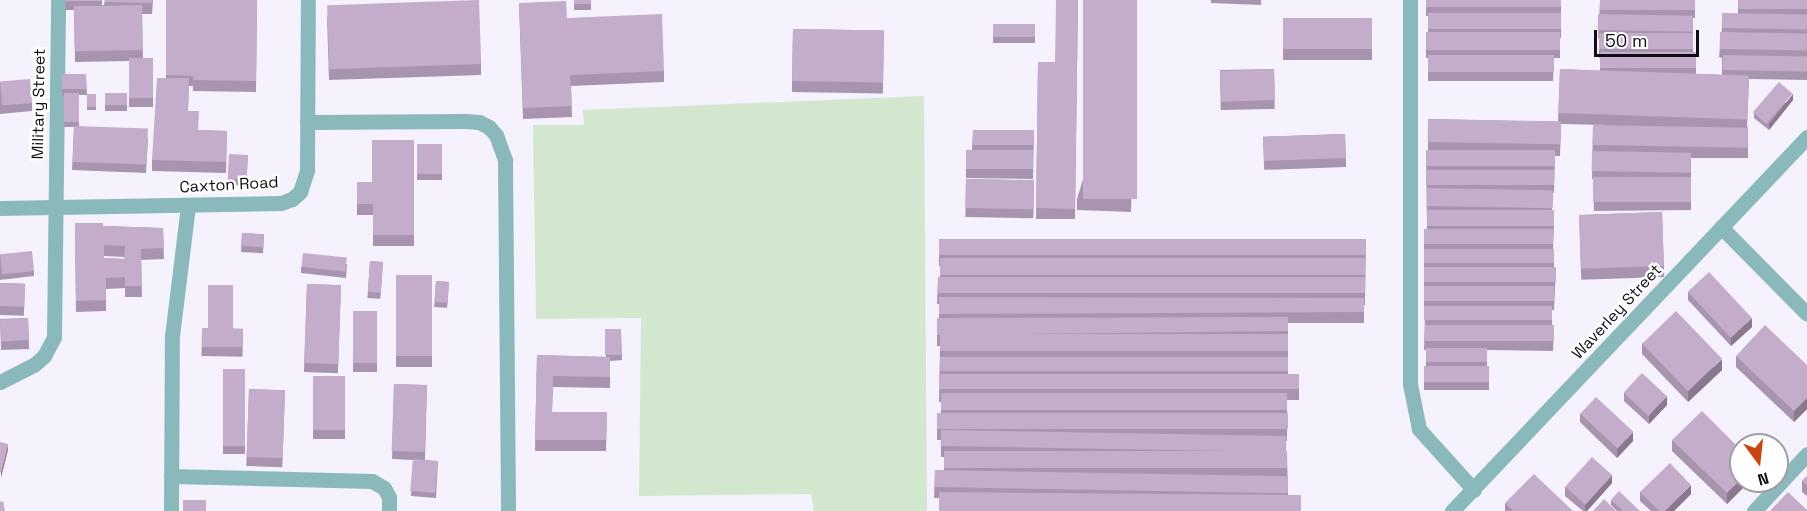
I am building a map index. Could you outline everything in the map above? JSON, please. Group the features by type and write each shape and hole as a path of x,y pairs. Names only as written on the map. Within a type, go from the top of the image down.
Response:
{"street":[{"name":"Military Street","path":"0,382 34,365 44,356 54,337 58,0"},
{"name":"Caxton Road","path":"0,208 188,206 281,203 292,199 300,192 305,180 308,0"},
{"path":"1410,0 1410,384 1419,429 1474,490"},
{"path":"307,122 472,122 489,127 496,135 506,160 507,511"},
{"name":"Waverley Street","path":"1452,511 1807,137"},
{"path":"171,511 172,336 188,206"},
{"path":"1721,227 1807,314"},
{"path":"1754,511 1807,454"},
{"path":"171,476 372,481 384,488 389,497 389,511"}],"green space":[{"path":"924,96 927,511 814,511 811,494 639,496 641,318 536,319 533,125 584,125 583,110"}],"building":[{"path":"102,0 102,1 65,1"},
{"path":"105,0 152,0 152,3 104,2"},
{"path":"166,0 257,0 256,81 193,80 193,76 166,75"},
{"path":"479,0 481,64 329,69 327,5"},
{"path":"574,0 591,0 591,4 574,4"},
{"path":"1056,0 1078,0 1075,209 1036,208 1038,62 1055,62"},
{"path":"1083,0 1137,0 1137,199 1083,199"},
{"path":"1426,0 1561,0 1561,7 1426,7"},
{"path":"1600,0 1695,0 1695,10 1600,10"},
{"path":"1738,0 1807,0 1807,9 1738,9"},
{"path":"566,1 567,18 662,14 664,71 570,75 572,106 523,108 519,3"},
{"path":"142,5 143,50 75,51 74,6"},
{"path":"1428,13 1561,13 1561,29 1428,29"},
{"path":"1722,13 1807,14 1807,29 1722,28"},
{"path":"1598,14 1693,16 1693,32 1598,30"},
{"path":"1283,18 1372,18 1372,49 1283,49"},
{"path":"993,24 1035,24 1035,37 993,37"},
{"path":"793,29 884,31 883,83 792,81"},
{"path":"1426,32 1560,32 1560,50 1426,50"},
{"path":"1720,32 1807,34 1807,51 1720,49"},
{"path":"1599,33 1693,33 1693,49 1599,49"},
{"path":"1600,52 1696,52 1696,68 1600,68"},
{"path":"1428,55 1554,55 1554,72 1428,72"},
{"path":"1723,55 1807,56 1807,71 1723,70"},
{"path":"129,58 153,58 153,98 129,98"},
{"path":"1274,69 1275,100 1221,102 1220,71"},
{"path":"1560,69 1749,76 1747,120 1558,113"},
{"path":"62,74 86,74 86,89 62,89"},
{"path":"157,78 189,78 188,111 199,111 198,130 227,131 226,162 152,160"},
{"path":"30,79 32,103 2,106 0,82"},
{"path":"1779,82 1793,94 1766,124 1753,112"},
{"path":"64,93 79,93 79,122 64,122"},
{"path":"105,93 127,93 127,105 105,105"},
{"path":"87,94 96,94 96,107 87,107"},
{"path":"1428,119 1561,121 1561,144 1428,142"},
{"path":"1593,125 1748,128 1748,148 1593,145"},
{"path":"74,126 148,129 147,165 73,162"},
{"path":"973,130 1034,130 1034,145 973,145"},
{"path":"1345,134 1346,158 1264,161 1263,137"},
{"path":"372,140 414,140 414,235 373,235 373,204 357,204 357,182 372,182"},
{"path":"417,144 442,144 442,174 417,174"},
{"path":"966,150 1033,150 1033,169 966,169"},
{"path":"1426,150 1555,150 1555,166 1426,166"},
{"path":"1592,151 1691,153 1691,173 1592,171"},
{"path":"229,154 248,155 247,180 228,179"},
{"path":"1426,170 1554,170 1554,185 1426,185"},
{"path":"1593,177 1691,177 1691,202 1593,202"},
{"path":"966,179 1034,180 1033,209 965,208"},
{"path":"1427,188 1553,190 1553,208 1427,206"},
{"path":"1427,210 1554,210 1554,226 1427,226"},
{"path":"1662,212 1664,266 1581,269 1579,215"},
{"path":"75,223 163,228 164,248 141,249 142,286 125,286 125,277 106,278 106,300 76,301","holes":["104,245 125,246 124,259 104,258"]},
{"path":"1424,229 1553,229 1553,244 1424,244"},
{"path":"242,233 264,234 263,247 241,246"},
{"path":"939,239 1366,239 1366,255 939,255"},
{"path":"1424,249 1554,249 1554,263 1424,263"},
{"path":"32,251 34,271 2,274 0,254"},
{"path":"303,253 347,258 345,272 302,267"},
{"path":"940,258 1365,258 1365,275 940,275"},
{"path":"370,261 383,262 381,293 368,292"},
{"path":"1424,267 1556,267 1556,282 1424,282"},
{"path":"1709,272 1752,318 1731,338 1688,292"},
{"path":"396,275 432,275 432,356 396,356"},
{"path":"938,277 1365,277 1365,293 938,293"},
{"path":"436,281 449,282 448,303 435,302"},
{"path":"0,283 25,284 24,307 0,306"},
{"path":"307,284 341,285 338,364 304,363"},
{"path":"208,285 233,285 233,329 243,329 242,347 202,347 202,328 208,328"},
{"path":"1424,286 1554,286 1554,301 1424,301"},
{"path":"939,297 1364,298 1364,312 939,314"},
{"path":"1424,306 1552,306 1552,320 1424,320"},
{"path":"353,311 377,311 377,363 353,363"},
{"path":"1676,311 1722,358 1688,391 1642,344"},
{"path":"1288,317 1288,331 937,335 937,318"},
{"path":"28,318 29,340 1,341 0,319"},
{"path":"1425,325 1554,325 1554,341 1425,341"},
{"path":"1765,325 1807,365 1807,398 1794,411 1736,356"},
{"path":"605,329 621,329 621,355 605,355"},
{"path":"940,334 1288,334 1288,351 940,351"},
{"path":"1426,348 1487,348 1487,362 1426,362"},
{"path":"537,355 610,357 610,377 553,376 552,412 607,412 606,440 535,440"},
{"path":"940,357 1288,357 1288,371 940,371"},
{"path":"1424,366 1489,366 1489,382 1424,382"},
{"path":"223,369 245,369 245,446 223,446"},
{"path":"1642,373 1667,396 1648,416 1624,393"},
{"path":"939,374 1299,374 1299,389 939,389"},
{"path":"313,376 345,376 345,430 313,430"},
{"path":"394,384 427,385 425,452 392,451"},
{"path":"249,389 285,390 283,458 247,457"},
{"path":"941,393 1287,393 1287,410 941,410"},
{"path":"1596,397 1633,432 1618,449 1580,414"},
{"path":"1702,411 1729,438 1729,491 1727,493 1672,440"},
{"path":"937,413 1288,413 1288,429 937,429"},
{"path":"941,430 1286,436 1286,452 941,446"},
{"path":"0,442 8,444 1,472 0,472"},
{"path":"944,451 1287,451 1287,468 944,468"},
{"path":"1592,457 1612,475 1585,505 1565,487"},
{"path":"413,459 438,461 435,493 410,491"},
{"path":"1670,463 1691,485 1665,511 1659,511 1640,492"},
{"path":"935,470 1288,476 1288,493 935,487"},
{"path":"1534,474 1573,511 1513,511 1505,503"},
{"path":"1619,491 1640,511 1623,511 1611,500"},
{"path":"939,492 1301,495 1301,511 939,511"},
{"path":"1787,493 1807,510 1807,511 1770,511"},
{"path":"1604,499 1616,511 1593,511"},
{"path":"183,500 206,500 206,511 183,511"},
{"path":"3,501 5,511 0,511 0,502"}]}
